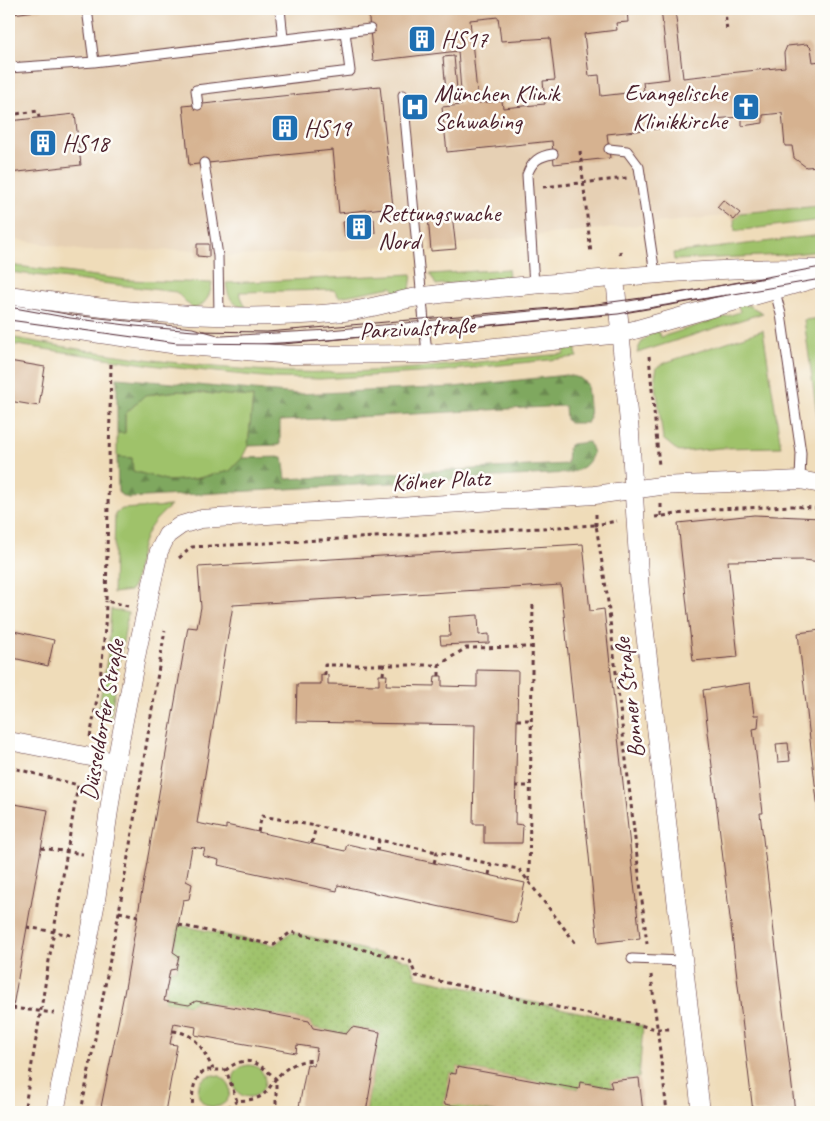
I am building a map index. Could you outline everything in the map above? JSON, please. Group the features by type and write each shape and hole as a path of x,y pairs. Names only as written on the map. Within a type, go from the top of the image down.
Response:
{"street":[{"name":"Parzivalstraße","path":"9,321 178,345 290,355 427,354 620,334 771,280 821,269"},
{"name":"Parzivalstraße","path":"9,295 87,308 170,315 276,316 346,312 423,296 655,274 771,280 821,276"},
{"name":"Bonner Straße","path":"615,278 640,590 700,1112"},
{"name":"Kölner Platz","path":"147,610 159,551 167,535 181,525 201,518 595,495 660,486 800,480 821,484"},
{"name":"Düsseldorfer Straße","path":"55,1112 103,857 116,762 147,610"},
{"path":"9,741 116,762"}],"lane":[{"path":"87,9 94,62"},
{"path":"280,9 283,38"},
{"path":"9,68 94,62 370,29"},
{"path":"198,105 196,90 350,71 345,32"},
{"path":"403,96 427,354"},
{"path":"609,149 627,151 635,160 640,176 655,274"},
{"path":"534,285 527,175 531,164 536,159 553,154"},
{"path":"204,163 218,256 219,315"},
{"path":"178,345 217,340 330,335 618,308 771,280 781,314 802,453 800,480"},
{"path":"9,309 81,321 192,333 217,340"},
{"path":"632,959 683,961"}],"path":[{"path":"725,9 727,32"},
{"path":"9,115 38,112 39,118"},
{"path":"580,151 591,254"},
{"path":"528,188 640,176"},
{"path":"648,356 662,516"},
{"path":"24,1112 78,785 86,756 100,686 106,636 111,364"},
{"path":"110,448 117,449"},
{"path":"634,518 715,509 793,506 821,508"},
{"path":"177,560 192,547 596,525 609,611 666,1112"},
{"name":"Düsseldorfer Straße","path":"106,601 147,610"},
{"path":"529,881 533,602"},
{"path":"81,1112 119,912 166,624"},
{"path":"325,675 325,665 439,665 466,648 532,648"},
{"path":"383,675 384,665"},
{"path":"439,665 439,676"},
{"path":"517,720 532,720"},
{"path":"9,767 78,785"},
{"path":"515,786 531,786"},
{"path":"258,832 262,816 520,869 577,944"},
{"path":"312,843 316,826"},
{"path":"377,851 379,840"},
{"path":"41,848 103,857"},
{"path":"434,863 436,852"},
{"path":"490,875 491,864"},
{"path":"178,925 274,945 291,932 410,960 416,976 657,1029 691,1029"},
{"path":"27,927 88,938"},
{"path":"12,1008 72,1016"},
{"path":"173,1031 186,1033 199,1043 213,1069"},
{"path":"221,1112 237,1101 264,1094 276,1079 305,1059 315,1061"},
{"path":"193,1112 194,1082 205,1070 226,1070 236,1063 255,1062 262,1065 276,1079 276,1112"},
{"path":"226,1070 237,1101"}],"shaded area":[{"name":"München Klinik Schwabing","path":"9,9 821,9 821,206 456,244 456,249 431,251 430,242 316,253 209,257 197,256 196,250 85,251 9,238"}],"green space":[{"path":"821,206 821,220 735,231 734,220 740,213"},
{"path":"821,235 821,251 784,255 674,260 673,253"},
{"path":"9,265 127,280 212,283 207,299 193,309 176,292 9,272"},
{"path":"508,269 509,277 436,285 430,274"},
{"path":"412,274 410,290 397,294 392,287 339,297 334,290 239,292 247,310 232,300 226,283"},
{"path":"738,305 748,305 763,313 637,353 642,342 658,331 661,337 740,312"},
{"path":"821,318 821,444 804,320"},
{"path":"763,330 781,447 720,448 679,452 663,439 655,377 657,367"},
{"path":"9,337 151,360 223,368 295,372 396,369 564,354 565,346 575,345 577,357 434,372 320,379 273,378 159,366 10,344"},
{"path":"566,375 580,378 587,384 590,418 587,423 569,423 566,419 565,406 280,421 280,445 248,446 253,397 178,391 145,395 125,414 125,433 117,433 117,378 298,394 454,387"},
{"path":"178,391 253,397 248,446 242,458 230,471 194,479 169,481 132,471 132,458 117,457 117,433 125,432 125,414 145,395"},
{"path":"589,442 593,453 589,462 580,469 568,473 128,498 121,495 118,491 117,457 132,458 133,471 169,481 194,479 230,471 242,458 283,457 286,479 567,464 568,449 571,444"},
{"path":"171,506 157,519 148,532 142,546 135,582 130,591 113,593 115,514 122,509"},
{"path":"111,609 128,613 110,719 97,717 108,654"},
{"path":"179,925 274,945 291,932 410,961 416,977 643,1026 639,1078 610,1082 612,1088 581,1082 579,1089 458,1067 456,1074 450,1073 444,1103 497,1112 366,1112 380,1032 352,1027 346,1034 313,1028 309,1021 196,1001 189,1005 164,1001 170,970 177,969 178,956 173,952"},
{"path":"249,1065 255,1066 260,1070 264,1075 264,1087 260,1092 255,1096 249,1097 243,1096 238,1092 234,1087 233,1081 234,1075 238,1070 243,1066"},
{"path":"214,1075 220,1076 225,1080 229,1085 229,1097 225,1102 220,1106 214,1107 208,1106 203,1102 199,1097 198,1091 199,1085 203,1080 208,1076"}],"building":[{"path":"12,9 42,9 42,10 13,14"},
{"path":"368,9 627,9 628,22 616,23 617,30 584,34 589,76 599,75 601,96 644,91 643,82 669,79 661,9 675,9 683,78 785,67 784,53 787,46 807,44 811,48 813,62 821,61 821,166 806,167 794,158 792,146 785,146 782,113 763,115 763,123 742,126 742,117 714,119 714,123 607,134 610,158 554,164 552,141 447,152 442,107 462,105 458,51 373,61","holes":["498,17 501,41 550,38 555,80 543,81 545,104 503,108 502,101 478,103 470,20"]},
{"path":"454,56 458,101 447,102 443,57"},
{"name":"HS19","path":"380,86 393,207 339,213 333,150 189,165 183,106"},
{"name":"HS18","path":"75,114 81,165 9,173 9,121"},
{"path":"723,200 740,213 734,220 717,207"},
{"path":"452,214 456,249 431,251 428,217"},
{"name":"Rettungswache Nord","path":"374,219 375,233 345,236 343,222"},
{"path":"197,244 209,244 209,257 197,256"},
{"path":"9,361 45,367 39,406 9,401"},
{"path":"754,515 821,518 821,562 804,560 728,561 738,657 693,661 678,523"},
{"path":"583,544 590,611 604,609 640,938 598,943 561,585 233,605 197,823 226,829 226,825 345,851 347,844 525,883 516,923 338,885 337,891 218,865 219,860 203,856 205,849 192,847 186,881 192,884 189,899 183,900 173,952 179,956 176,969 170,970 164,1001 189,1005 196,1001 256,1011 309,1021 313,1028 346,1034 352,1027 380,1032 366,1112 298,1112 307,1064 314,1066 317,1048 297,1045 296,1053 195,1035 196,1027 174,1023 170,1044 177,1045 165,1112 100,1112 124,994 188,627 197,628 201,607 198,567"},
{"path":"478,615 479,635 489,634 489,643 441,645 440,636 450,636 449,617"},
{"path":"9,630 54,640 48,666 9,657"},
{"path":"821,630 821,810 818,810 798,633"},
{"path":"477,670 518,671 515,824 523,825 522,843 484,843 484,824 473,824 475,725 296,722 297,684 321,684 321,674 328,675 328,684 379,685 379,675 387,675 386,685 434,686 435,676 442,676 442,686 477,687"},
{"path":"750,683 754,715 759,715 758,728 753,729 763,813 760,813 795,1112 753,1112 703,690"},
{"path":"788,743 790,761 778,762 776,744"},
{"path":"9,803 48,810 10,1023 9,1023"},
{"path":"457,1067 579,1089 580,1082 612,1088 610,1081 639,1078 643,1112 497,1112 444,1104 450,1073 456,1074"}],"tram line":[{"path":"9,307 70,318 135,326 194,331 267,332 589,305 679,293 821,267"},
{"path":"9,320 177,343 283,344 618,314 821,279"}],"place":[{"name":"HS17","path":"422,39"},
{"name":"München Klinik Schwabing","path":"415,107"},
{"name":"Evangelische Klinikkirche","path":"746,107"},
{"name":"HS19","path":"285,128"},
{"name":"HS18","path":"43,143"},
{"name":"Rettungswache Nord","path":"359,227"}]}
